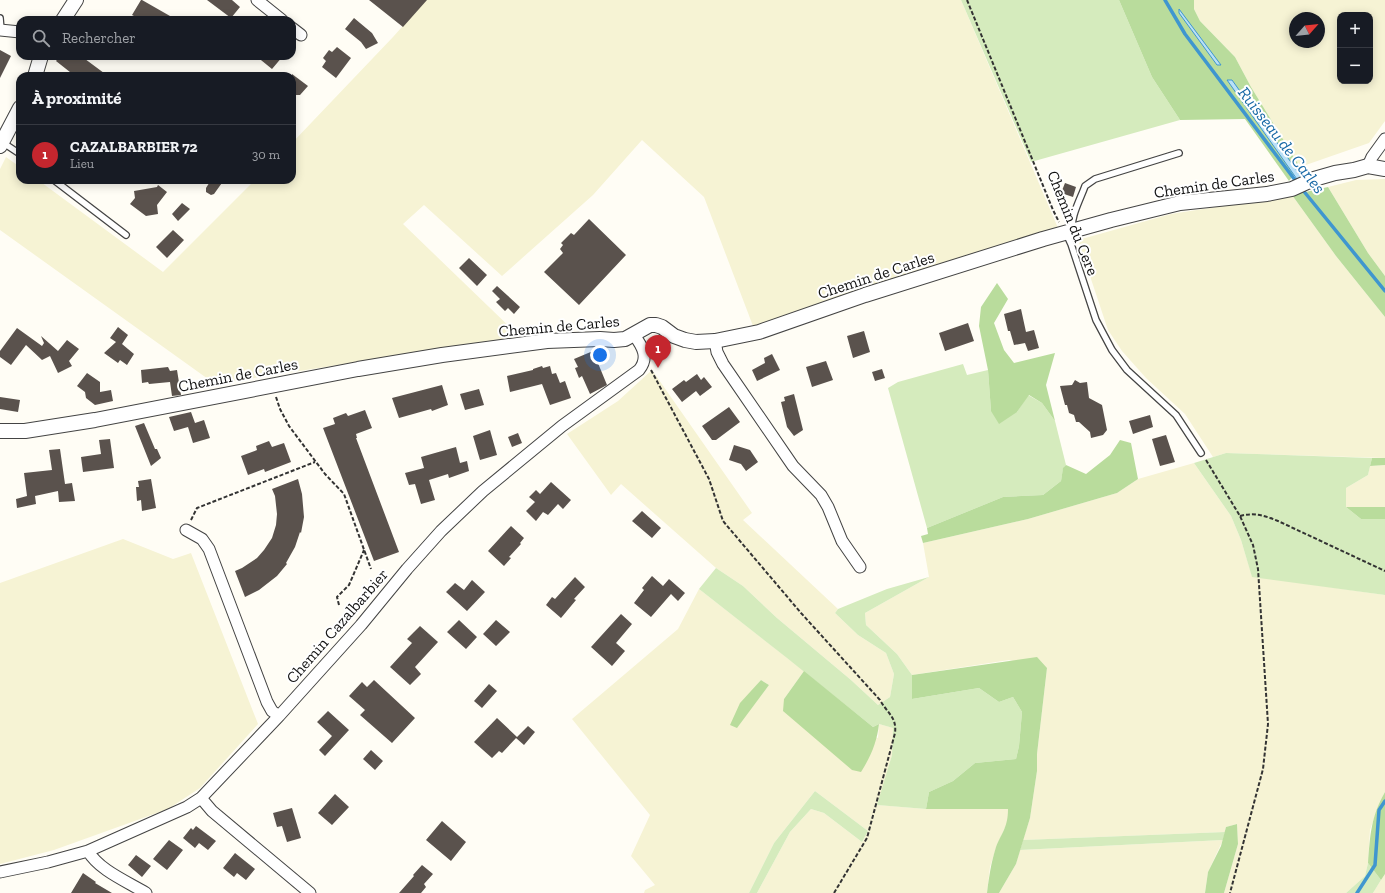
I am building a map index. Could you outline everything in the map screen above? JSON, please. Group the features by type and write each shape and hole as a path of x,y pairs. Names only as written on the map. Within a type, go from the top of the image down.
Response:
{"street":[{"path":"66,16 76,0"},
{"path":"257,0 277,16"},
{"path":"1,30 16,32"},
{"path":"36,72 40,60"},
{"path":"1,144 16,116"},
{"path":"1385,139 1372,157 1368,166 1385,169"},
{"name":"Chemin de Carles","path":"0,431 25,431 95,420 358,369 442,355 547,341 626,339 645,327 656,325 674,336 685,340 696,342 715,342 759,332 865,295 1069,232 1180,203 1267,194 1292,189 1335,173 1368,166"},
{"path":"634,335 645,354 644,364"},
{"path":"715,342 717,352 723,364 778,445 793,466 821,495 842,541 860,567"},
{"name":"Chemin Cazalbarbier","path":"0,872 48,862 88,851 187,807 201,798 279,716 361,625 441,531 483,491 562,426 639,370 644,364"},
{"path":"186,530 202,539 209,549 267,702 272,710 279,716"},
{"path":"201,798 212,811 310,893"},
{"path":"88,851 92,858 109,871 146,893"}],"lane":[{"path":"0,18 1,30"},
{"path":"1,144 16,152"},
{"path":"1069,232 1072,227 1074,214 1088,182 1179,153"},
{"path":"59,184 126,235"},
{"name":"Chemin du Cere","path":"1069,232 1071,244 1096,320 1112,350 1127,370 1176,415 1201,453"}],"path":[{"name":"Chemin du Cere","path":"967,0 1053,210 1069,232"},
{"path":"644,364 653,371 709,479 723,521 802,613 880,700 896,724 867,838 834,893"},
{"path":"273,386 280,409 289,426 315,462 344,494 371,569"},
{"path":"1201,453 1240,516 1253,545 1258,569 1268,724 1263,769 1230,893"},
{"path":"186,530 197,508 315,462"},
{"path":"1240,516 1248,514 1262,515 1278,521 1385,571"},
{"path":"339,605 338,597 349,585 364,550"}],"shaded area":[{"path":"426,0 961,0 1058,228 753,326 704,197 642,140 593,195 502,276 424,205 403,224 520,337 215,384 0,230 0,169 6,157 16,164 16,184 43,184 163,272 251,184 296,184 296,139 393,37"},
{"path":"1194,0 1385,0 1385,121 1369,143 1300,167 1251,87 1235,57 1200,21 1194,9"},
{"path":"1385,179 1385,276 1368,253 1328,187 1356,180"},
{"path":"1292,195 1336,256 1385,317 1385,458 1226,453 1213,457 1185,414 1146,378 1122,351 1108,330 1078,240 1171,214"},
{"path":"652,370 752,513 743,520 838,609 835,613 858,635 886,653 894,674 890,697 878,705 851,680 777,618 743,586 716,568 621,484 611,495 567,434 618,401"},
{"path":"1194,463 1231,516 1241,540 1252,576 1385,595 1385,792 1380,801 1370,830 1368,863 1365,876 1346,893 1224,893 1238,844 1237,824 1226,827 1225,832 1023,840 1030,818 1037,771 1037,754 1047,668 1009,660 912,675 897,654 866,625 865,613 929,577 923,543 1028,519 1117,493 1138,479"},
{"path":"1385,465 1385,507 1346,507 1346,488 1368,475 1370,466"},
{"path":"123,539 173,559 191,553 258,724 200,788 168,809 54,850 0,864 0,583"},
{"path":"699,589 804,671 784,699 878,738 879,724 893,728 892,755 878,805 926,809 1008,809 1008,821 997,845 990,867 987,893 757,893 790,832 811,809 824,813 862,842 868,831 815,791 774,843 749,893 644,893 645,890 655,885 631,856 650,815 572,719 678,629","holes":["761,680 769,685 737,727 751,692"]},
{"path":"1223,840 1208,872 1205,893 999,893 1016,864 1020,850"},
{"path":"1385,874 1385,893 1373,893 1381,880"}],"green space":[{"path":"961,0 1119,0 1152,77 1180,120 1031,162"},
{"path":"1119,0 1194,0 1194,9 1200,21 1235,57 1251,87 1300,167 1289,181 1245,119 1180,120 1152,77"},
{"path":"1328,187 1368,253 1385,276 1385,317 1336,256 1292,195"},
{"path":"997,283 1008,299 994,323 1004,350 1014,363 1055,353 1046,385 1055,421 1042,403 1029,395 1017,412 999,424 991,411 988,370 979,326 981,307"},
{"path":"963,364 967,375 988,370 991,411 1017,412 1028,395 1042,403 1055,421 1066,465 1063,469 1061,481 1043,495 1003,497 927,528 888,388 898,382"},
{"path":"1120,440 1131,443 1138,479 1117,493 1028,519 923,543 921,536 928,534 927,528 1003,497 1043,495 1061,481 1063,468 1066,465 1086,474 1110,455"},
{"path":"1226,453 1372,458 1368,475 1346,488 1346,507 1361,519 1385,519 1385,595 1252,577 1241,540 1231,516 1194,463"},
{"path":"1372,458 1385,458 1385,465 1370,466"},
{"path":"1346,507 1385,507 1385,519 1361,519"},
{"path":"716,568 743,586 777,618 851,680 878,705 890,697 894,674 886,653 858,635 835,613 838,609 887,589 929,577 865,613 866,625 897,654 912,675 912,699 979,688 999,702 1013,697 1022,712 1019,746 1016,759 975,763 953,781 929,792 926,809 877,805 892,755 893,728 879,724 873,727 699,589"},
{"path":"1037,657 1047,668 1037,754 1037,771 1030,818 1016,864 999,893 987,893 989,876 996,847 1006,825 1008,809 926,809 929,792 953,781 975,763 1016,759 1019,746 1022,712 1013,697 999,702 979,688 912,699 912,675"},
{"path":"804,671 873,727 879,724 873,749 861,772 852,770 783,711 784,699"},
{"path":"761,680 769,685 737,728 730,725 740,703"},
{"path":"815,791 868,831 862,842 824,813 811,809 790,832 757,893 749,893 774,843"},
{"path":"1385,792 1385,874 1381,880 1368,863 1374,818"},
{"path":"1237,824 1238,844 1224,893 1205,893 1208,872 1221,846 1226,827"},
{"path":"1225,832 1223,840 1020,850 1023,840"},
{"path":"1368,863 1381,880 1373,893 1346,893 1365,876"}],"water":[{"path":"1179,9 1221,65 1217,65 1179,13"},
{"path":"1227,80 1232,80 1303,179 1299,182"}],"building":[{"path":"142,0 170,16 134,16 132,15"},
{"path":"207,0 232,0 240,7 233,16 228,16"},
{"path":"369,0 427,0 403,27"},
{"path":"354,18 372,33 378,43 366,49 361,42 345,29"},
{"path":"337,47 351,58 336,78 322,67 326,61 323,58 329,50 332,52"},
{"path":"0,50 11,56 0,78"},
{"path":"86,60 103,72 70,72 56,61"},
{"path":"261,60 280,60 272,69"},
{"path":"296,77 308,86 300,95 296,95"},
{"path":"1065,183 1076,187 1073,197 1061,193"},
{"path":"208,184 221,184 214,194 211,195 206,192"},
{"path":"158,185 167,192 157,205 158,214 146,216 130,204 135,198 134,191 157,187"},
{"path":"182,203 190,209 178,221 172,214"},
{"path":"589,219 626,255 579,305 544,272 563,253 560,249 563,245 561,243 571,233 574,235"},
{"path":"173,230 184,240 167,258 156,247"},
{"path":"469,258 487,275 477,286 459,268"},
{"path":"497,286 520,307 514,314 508,308 505,311 496,302 500,299 492,291"},
{"path":"1021,309 1026,332 1034,330 1039,348 1028,351 1025,343 1014,345 1010,331 1008,331 1004,314"},
{"path":"968,323 974,341 945,351 939,333"},
{"path":"118,327 128,335 122,344 134,354 127,365 120,360 118,363 104,353 116,342 110,338"},
{"path":"17,328 42,346 44,343 41,336 58,351 67,340 79,349 69,361 72,366 58,373 50,356 42,360 26,345 11,365 0,357 0,351"},
{"path":"864,331 870,352 853,358 847,336"},
{"path":"593,351 607,385 590,394 582,376 579,378 575,368 578,367 574,359"},
{"path":"772,354 780,370 757,381 752,370 765,363 764,358"},
{"path":"826,361 833,380 812,387 806,367"},
{"path":"542,366 543,368 550,366 552,374 556,373 560,383 565,381 571,398 550,405 542,384 510,392 507,376 533,370"},
{"path":"168,367 170,371 177,370 181,395 172,396 170,382 149,384 148,382 142,383 141,370"},
{"path":"882,369 885,378 875,381 872,372"},
{"path":"87,373 100,382 100,392 111,390 113,401 95,405 86,398 85,392 77,386"},
{"path":"697,374 701,380 704,377 712,387 700,396 696,391 682,402 672,389 684,380 686,382"},
{"path":"1075,380 1080,383 1087,382 1089,398 1102,405 1107,430 1103,435 1091,438 1090,432 1079,422 1076,422 1074,415 1069,413 1067,405 1065,405 1060,386 1072,385"},
{"path":"442,385 448,405 432,411 431,409 399,418 392,398"},
{"path":"479,389 484,405 465,410 460,394"},
{"path":"794,394 803,430 794,436 787,427 781,402 785,401 784,397"},
{"path":"0,397 20,400 18,412 0,409"},
{"path":"729,407 740,422 716,440 712,440 702,426"},
{"path":"365,410 372,428 356,434 356,438 399,552 374,561 323,428 335,424 333,418 346,413 348,416"},
{"path":"191,412 195,423 204,420 210,438 193,443 188,427 174,431 169,417"},
{"path":"1150,415 1153,427 1133,434 1129,421"},
{"path":"144,423 155,449 157,449 161,458 151,466 135,426"},
{"path":"490,430 497,455 480,460 473,436"},
{"path":"518,433 522,443 512,447 508,437"},
{"path":"1166,435 1175,462 1160,466 1152,439"},
{"path":"110,439 114,468 83,472 81,457 101,454 99,440"},
{"path":"269,441 272,447 284,443 291,462 265,472 264,469 248,475 241,456 257,450 256,446"},
{"path":"734,445 750,450 758,462 746,471 741,464 729,460"},
{"path":"456,447 460,463 467,461 469,471 449,478 448,474 429,480 435,500 421,504 415,484 409,485 405,473 424,468 421,457"},
{"path":"60,449 65,484 72,483 75,501 59,502 58,491 35,496 36,504 17,508 16,499 27,496 24,473 52,470 49,450"},
{"path":"151,479 156,508 142,511 141,500 137,501 136,487 139,487 138,481"},
{"path":"298,479 302,494 304,517 301,533 300,532 295,547 286,563 287,564 277,576 259,590 245,597 235,571 257,558 272,538 276,525 277,514 275,496 272,489"},
{"path":"551,482 571,500 563,509 558,504 548,515 543,512 536,521 526,511 535,502 529,497 536,490 540,494"},
{"path":"642,511 661,528 652,538 632,521"},
{"path":"511,526 524,538 504,566 488,551"},
{"path":"652,576 663,586 669,579 685,593 678,601 671,594 651,617 634,603 644,590 642,588"},
{"path":"575,577 585,587 574,599 576,600 561,618 546,605 552,597 555,599"},
{"path":"472,580 485,592 467,611 446,592 455,583 464,590"},
{"path":"621,614 632,624 616,643 625,651 612,666 591,647"},
{"path":"459,620 477,637 466,649 447,632"},
{"path":"496,620 510,632 496,646 483,634"},
{"path":"420,626 438,642 415,667 421,674 410,685 390,667 412,643 407,639"},
{"path":"374,680 415,718 392,743 360,715 365,710 349,696 362,682 367,687"},
{"path":"489,684 497,691 482,708 474,701"},
{"path":"328,711 349,730 325,756 319,750 332,736 317,722"},
{"path":"497,718 517,737 502,753 499,751 492,758 474,742"},
{"path":"528,726 535,732 524,745 516,738"},
{"path":"371,750 383,761 375,770 363,759"},
{"path":"335,794 349,807 332,825 318,813"},
{"path":"292,808 301,838 287,842 282,826 277,827 273,813"},
{"path":"442,821 466,842 451,861 426,840"},
{"path":"196,826 216,841 208,850 199,843 195,848 183,838 191,828 193,830"},
{"path":"169,840 183,850 167,870 153,859"},
{"path":"235,853 255,869 246,880 237,873 234,877 223,868"},
{"path":"136,855 151,866 142,877 128,865"},
{"path":"422,865 433,874 424,884 426,887 421,893 399,893 414,876 413,875"},
{"path":"83,873 96,882 95,883 112,893 71,893"}],"waterway":[{"name":"Ruisseau de Carles","path":"1165,0 1185,34 1298,184"},
{"name":"Ruisseau de Carles","path":"1302,189 1385,291"},
{"path":"1357,893 1375,865 1379,810 1385,801"}],"place":[{"name":"CAZALBARBIER 72","path":"658,368"}]}
